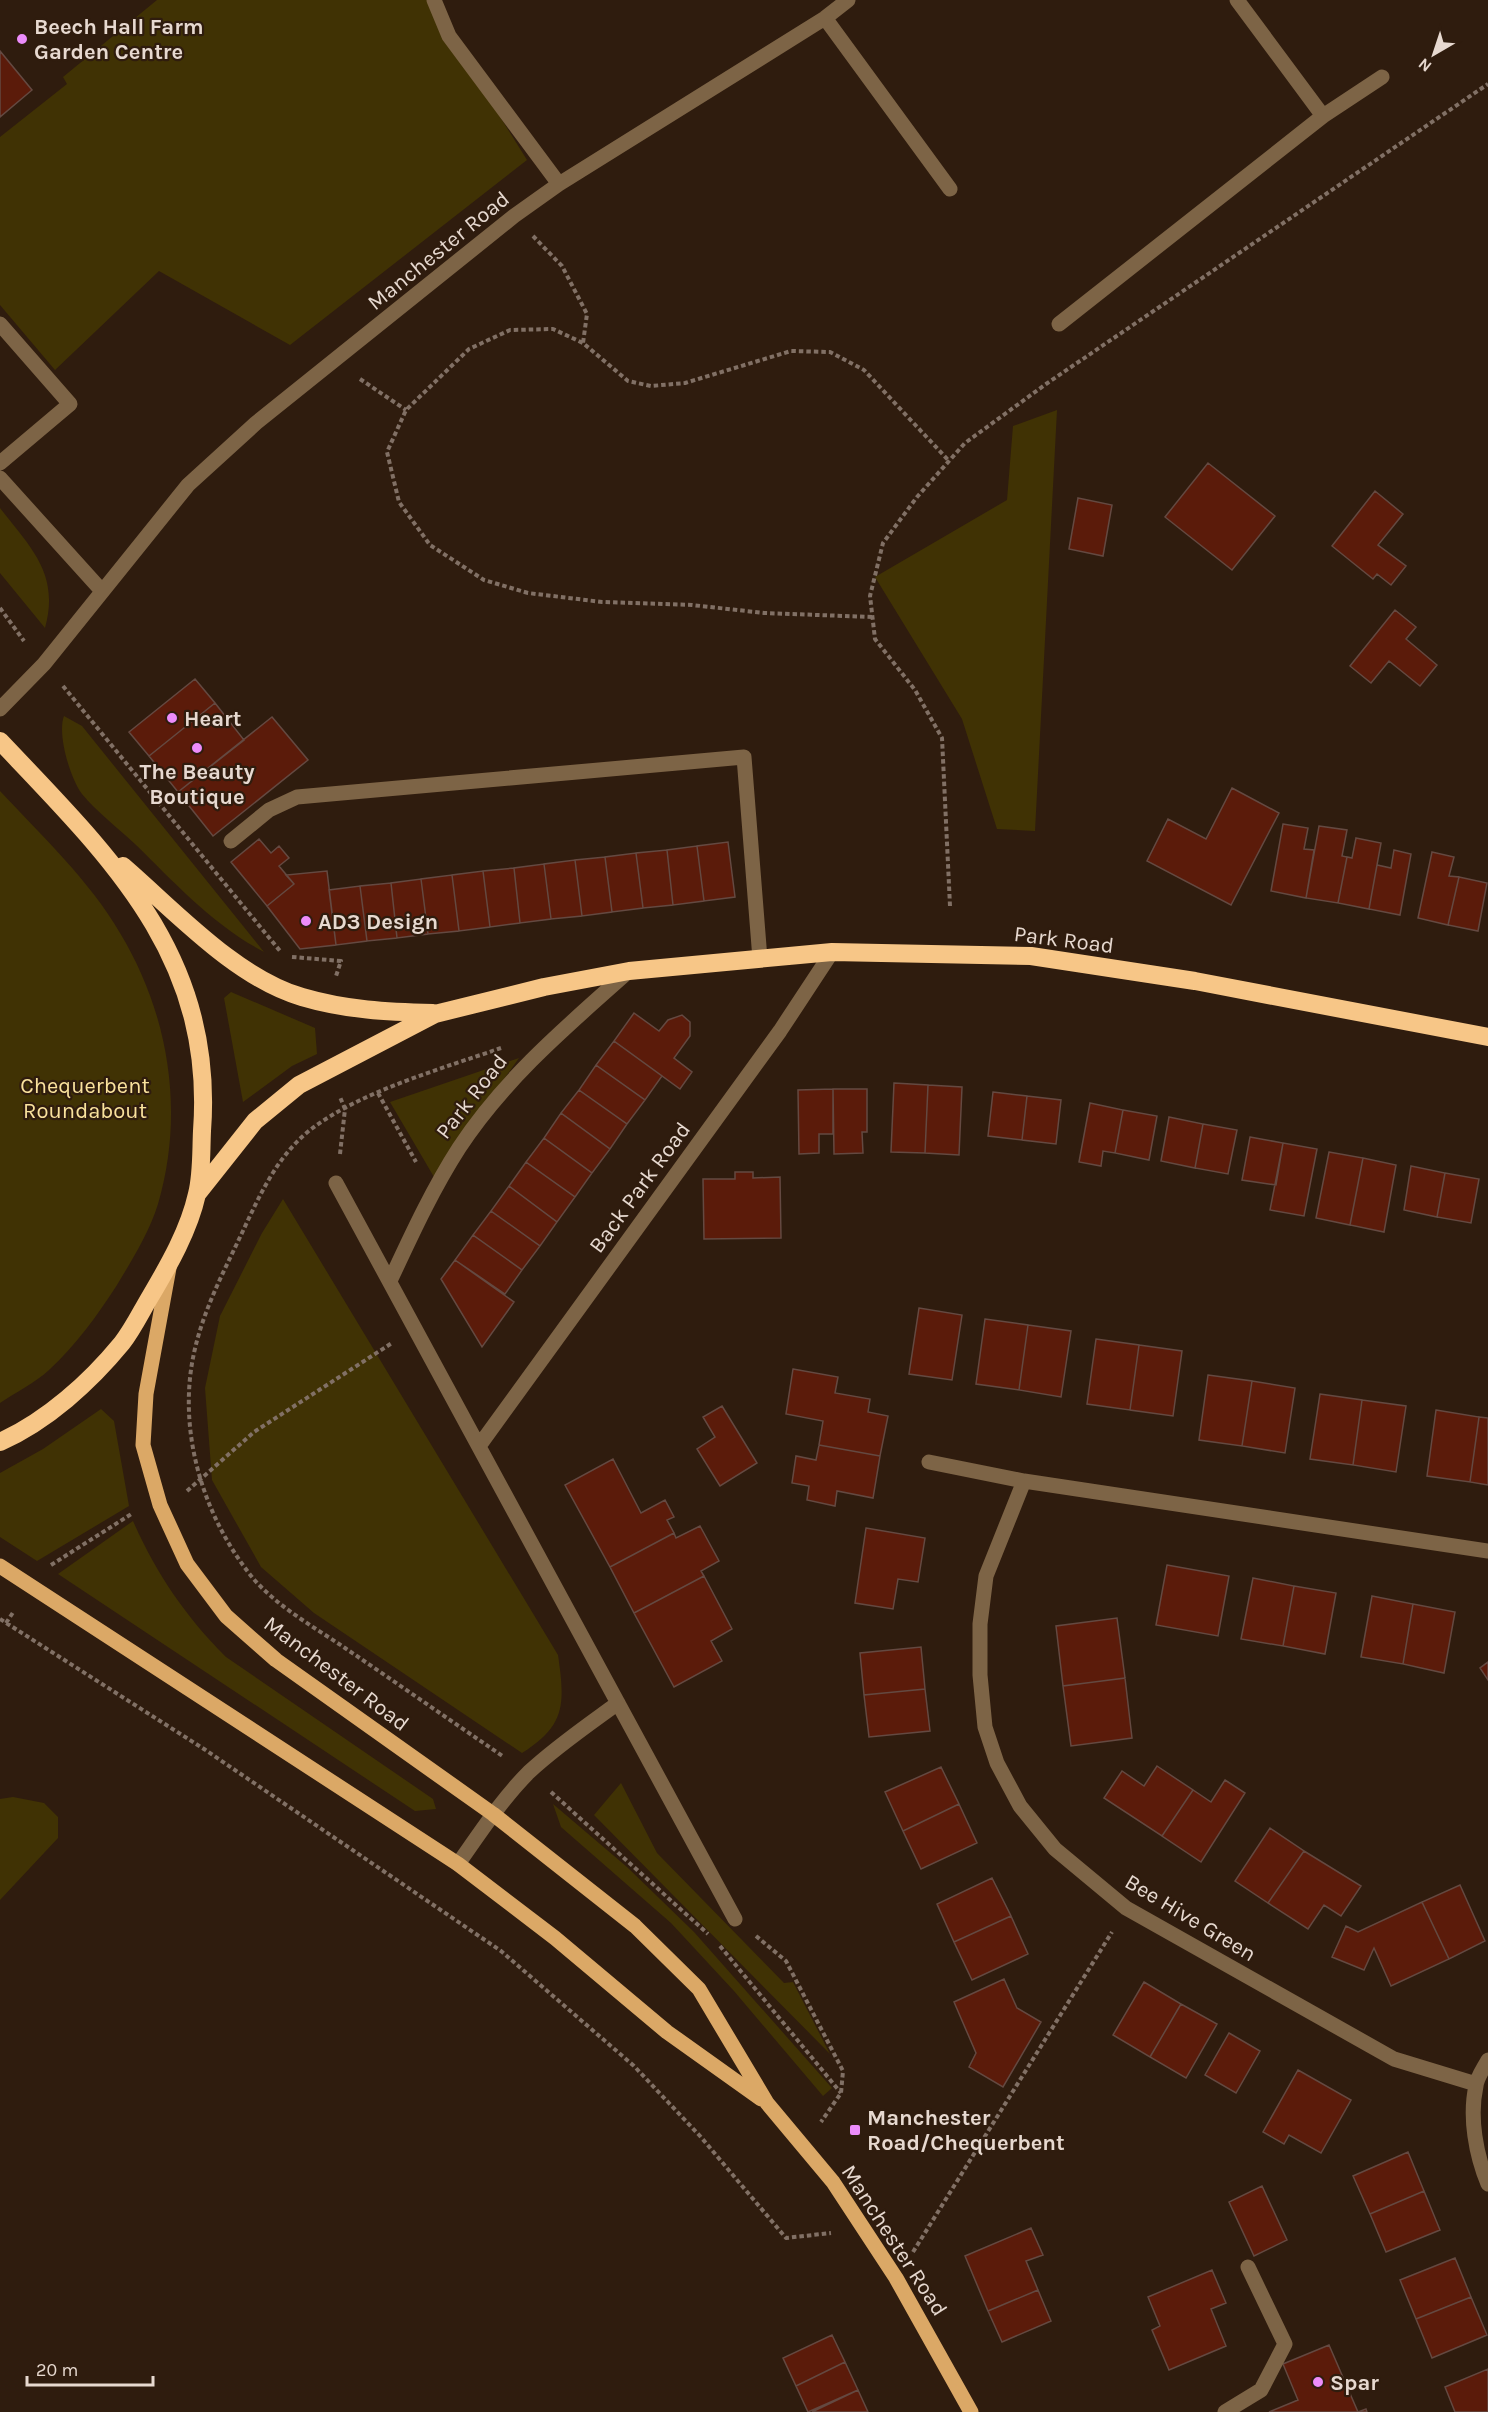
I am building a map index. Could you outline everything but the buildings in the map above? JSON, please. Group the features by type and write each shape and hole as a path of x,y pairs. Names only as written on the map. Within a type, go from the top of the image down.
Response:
{"highway":[{"path":"0,741 94,841 150,914 182,977 198,1032 205,1092 198,1193 170,1265 122,1342 70,1397 13,1437 0,1442"},
{"name":"Park Road","path":"94,841 248,972 300,997 361,1011 435,1014"},
{"name":"Park Road","path":"198,1193 255,1121 299,1085 435,1014 544,987 629,971 832,952 1031,956 1195,981 1488,1037"}],"main road":[{"name":"Manchester Road","path":"170,1265 146,1394 143,1445 160,1505 187,1564 226,1616 276,1660 493,1814 636,1926 699,1989 767,2103 833,2182 896,2278 971,2412"},
{"name":"Manchester Road","path":"0,1566 458,1864 555,1938 667,2032 767,2103"}],"street":[{"path":"434,0 450,36 559,184"},
{"name":"Manchester Road","path":"0,709 44,663 188,485 256,423 335,362 514,216 559,184 825,18 848,0"},
{"path":"1237,0 1323,116"},
{"path":"825,18 950,189"},
{"path":"1059,324 1323,116 1382,77"},
{"path":"0,324 70,404 0,463"},
{"path":"0,478 102,591"},
{"path":"231,841 269,810 297,797 744,757 760,959"},
{"name":"Back Park Road","path":"479,1446 780,1031 832,952"},
{"name":"Park Road","path":"390,1281 432,1192 460,1146 519,1072 629,971"},
{"path":"336,1183 735,1919"},
{"path":"929,1462 1024,1481 1488,1551"},
{"name":"Bee Hive Green","path":"1024,1481 986,1576 980,1624 980,1675 985,1726 997,1763 1020,1806 1055,1849 1126,1908 1394,2059 1476,2084"},
{"path":"458,1864 493,1814 528,1774 558,1747 618,1703"},
{"path":"1488,2060 1476,2084 1474,2127 1482,2168 1488,2184"},
{"path":"1224,2412 1261,2390 1286,2344 1248,2267"}],"path":[{"path":"950,906 942,738 915,690 875,639 870,597 883,543 917,497 965,443 1046,384 1488,84"},
{"path":"514,216 562,266 588,314 583,343"},
{"path":"872,617 764,612 692,605 602,602 528,593 484,580 430,545 399,502 387,452 406,410 469,349 510,330 553,329 583,343 627,381 651,386 685,383 791,351 830,352 864,370 949,461"},
{"path":"335,362 406,410"},
{"path":"0,608 15,630"},
{"path":"504,1047 378,1093 345,1109 311,1129 284,1156 257,1200 211,1299 194,1353 188,1399 200,1477 210,1509 225,1539 254,1579 286,1608 528,1774 573,1810 710,1936"},
{"path":"378,1093 432,1192"},
{"path":"336,1183 345,1109"},
{"path":"6,1623 49,1566 131,1513 160,1505 190,1490 200,1477 254,1432 415,1328"},
{"path":"0,1619 204,1749 501,1951 634,2066 700,2136 786,2238 864,2229"},
{"path":"896,2278 1126,1908"},
{"path":"735,1919 786,1961 843,2071 841,2093 804,2148"},
{"path":"718,1944 841,2093"}],"green space":[{"path":"157,0 427,0 527,160 290,345 159,271 55,370 0,305 0,137 67,84 63,77"},
{"path":"1057,410 1035,831 997,829 962,719 875,577 1007,500 1013,426"},
{"path":"0,508 32,549 46,577 49,609 45,628 0,573"},
{"path":"64,716 82,726 264,952 212,917 82,794 73,778 63,744"},
{"name":"Chequerbent Roundabout","path":"0,791 80,877 120,933 137,964 161,1030 168,1064 171,1099 166,1169 158,1204 134,1256 102,1308 68,1351 44,1375 0,1403"},
{"path":"231,992 315,1028 317,1054 292,1066 243,1102 224,998"},
{"path":"519,1058 434,1177 390,1102"},
{"path":"283,1199 558,1655 562,1687 559,1712 555,1723 536,1743 522,1753 314,1613 261,1567 212,1480 205,1388 220,1316 262,1233"},
{"path":"101,1409 114,1421 129,1506 37,1561 0,1537 0,1473 43,1449"},
{"path":"133,1521 151,1558 173,1593 197,1626 226,1657 433,1799 436,1809 415,1811 58,1574"},
{"path":"621,1783 657,1853 784,1983 793,1982 830,2054 594,1815"},
{"path":"13,1797 44,1803 58,1817 58,1838 0,1900 0,1799"},
{"path":"553,1804 627,1867 694,1932 832,2088 823,2096 734,1991 671,1923 561,1827"}],"place":[{"name":"Beech Hall Farm Garden Centre","path":"22,39"},
{"name":"Heart","path":"172,718"},
{"name":"The Beauty Boutique","path":"197,748"},
{"name":"AD3 Design","path":"306,921"},
{"name":"Manchester Road/Chequerbent","path":"855,2130"},
{"name":"Spar","path":"1318,2382"}]}
